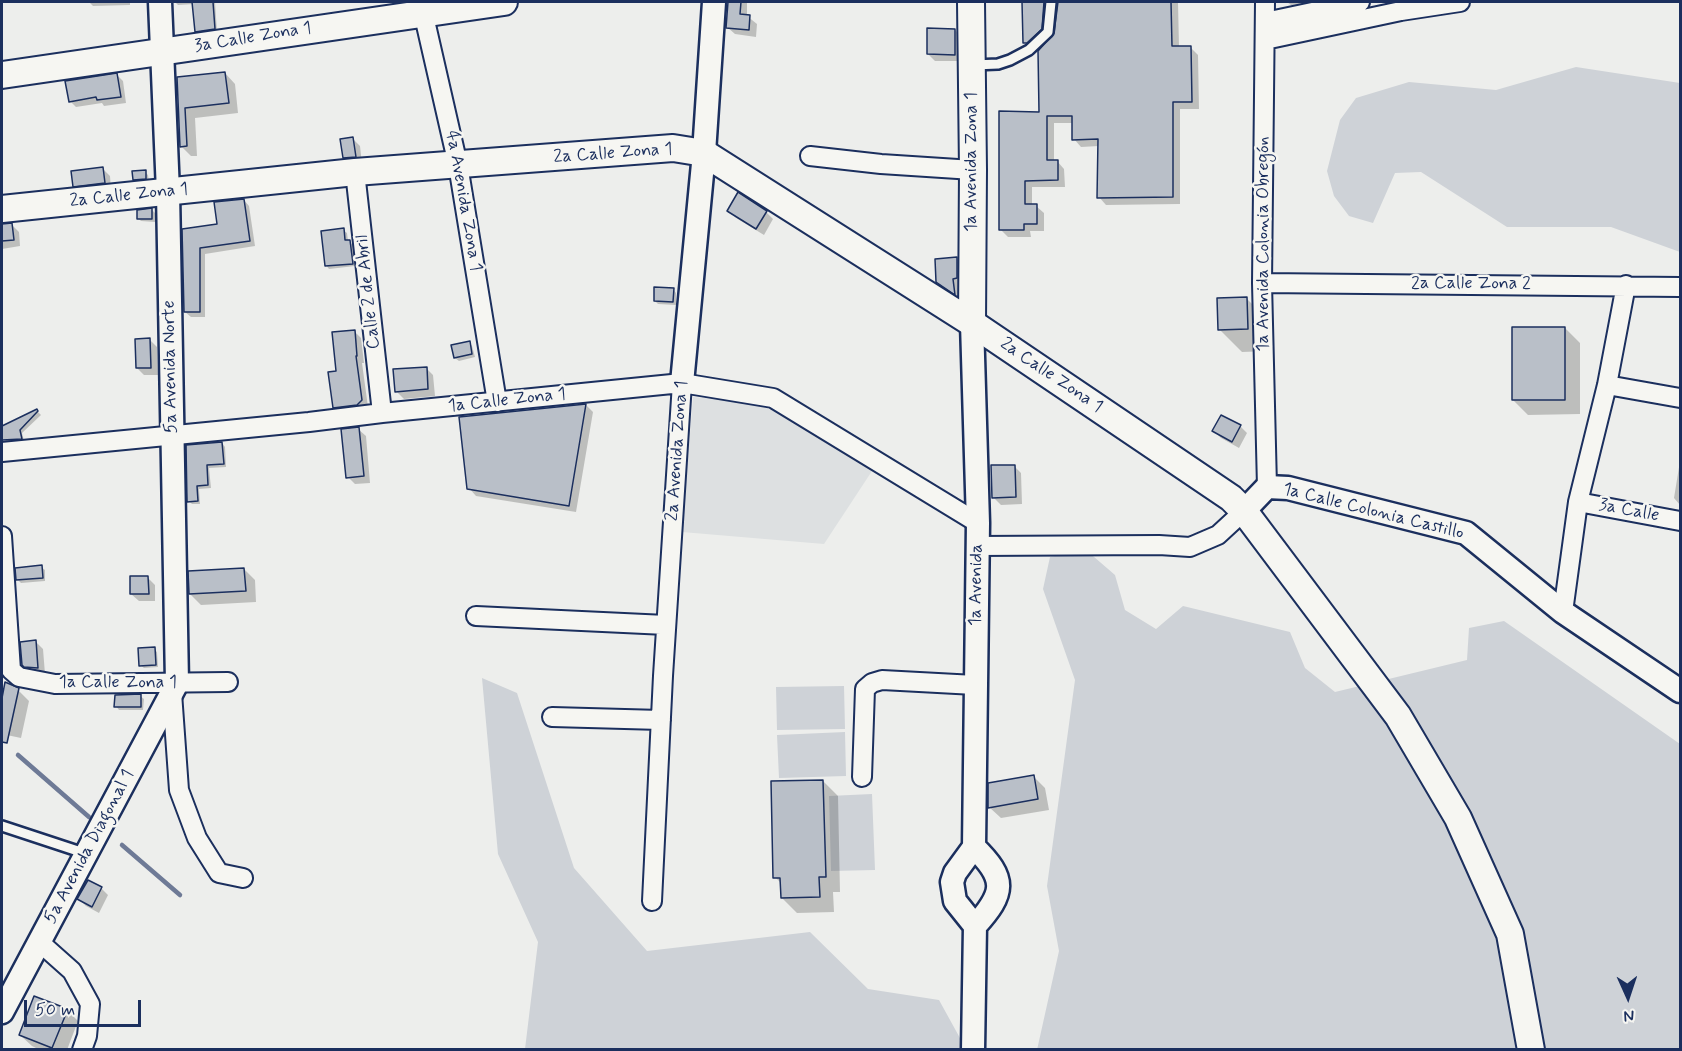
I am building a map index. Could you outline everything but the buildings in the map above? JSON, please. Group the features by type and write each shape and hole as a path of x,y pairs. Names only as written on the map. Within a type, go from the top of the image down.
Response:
{"main road":[{"name":"3a Calle Zona 1","path":"2,75 161,52 422,7 504,2"},
{"name":"1a Avenida Zona 1","path":"971,2 972,323"},
{"name":"2a Calle Zona 1","path":"2,209 356,172 672,148 704,153 972,323 1238,505 1398,716 1458,818 1510,934 1531,1050"}],"street":[{"name":"5a Avenida Norte","path":"160,2 168,192 174,688"},
{"name":"2a Avenida Zona 1","path":"652,901 666,625 682,382 704,153 714,2"},
{"name":"1a Avenida Colonia Obregón","path":"1265,2 1262,283 1268,487"},
{"path":"1265,31 1360,2"},
{"path":"1265,31 1401,6 1460,2"},
{"name":"4a Avenida Zona 1","path":"422,7 458,165 497,402"},
{"path":"810,156 881,164 973,170"},
{"name":"Calle 2 de Abril","path":"356,172 382,413"},
{"name":"2a Calle Zona 2","path":"1262,283 1680,287"},
{"path":"1563,612 1578,502 1607,385 1626,285"},
{"name":"1a Avenida","path":"971,851 978,523 972,323"},
{"name":"1a Calle Zona 1","path":"2,452 682,382 773,398 978,523"},
{"path":"1607,385 1680,398"},
{"path":"977,546 1159,545 1190,547 1218,535 1238,505 1268,487"},
{"name":"1a Calle Colonia Castillo","path":"1268,487 1288,488 1466,533 1563,612 1680,691"},
{"name":"3a Calle","path":"1578,502 1680,521"},
{"path":"1652,515 1680,531"},
{"name":"1a Calle Zona 1","path":"2,536 11,670 19,677 55,684 174,688 228,682"},
{"path":"476,616 666,625"},
{"path":"862,777 865,689 872,683 882,680 975,685"},
{"path":"174,688 179,790 197,838 219,873 243,878"},
{"name":"5a Avenida Diagonal 1","path":"2,1012 174,688"},
{"path":"552,717 661,720"},
{"path":"973,1050 975,926 992,906 998,889 998,880 994,872 971,851 955,873 952,882 959,909 975,926"},
{"path":"40,939 45,947 72,971 90,1004 87,1036 82,1050"}],"lane":[{"path":"971,65 998,64 1029,50 1048,32 1051,2"},
{"path":"2,826 87,854"}],"shaded area":[{"path":"1576,67 1680,83 1680,252 1611,227 1507,227 1421,172 1395,173 1373,223 1349,216 1334,196 1327,171 1340,120 1356,98 1409,82 1496,90"},
{"path":"693,397 768,404 872,471 824,544 682,532"},
{"path":"1086,550 1115,575 1125,610 1156,629 1183,606 1290,632 1305,668 1335,692 1467,660 1469,628 1504,621 1680,744 1680,1049 1037,1050 1059,951 1047,886 1075,680 1043,589 1050,557"},
{"path":"482,678 517,693 574,868 647,951 810,932 868,989 939,1000 966,1049 525,1049 538,942 498,854"},
{"path":"844,686 845,729 777,730 776,687"},
{"path":"845,732 846,776 779,778 777,735"},
{"path":"872,794 875,870 831,871 829,796"}],"waterway":[{"path":"18,755 89,817"},
{"path":"122,845 180,895"}]}
